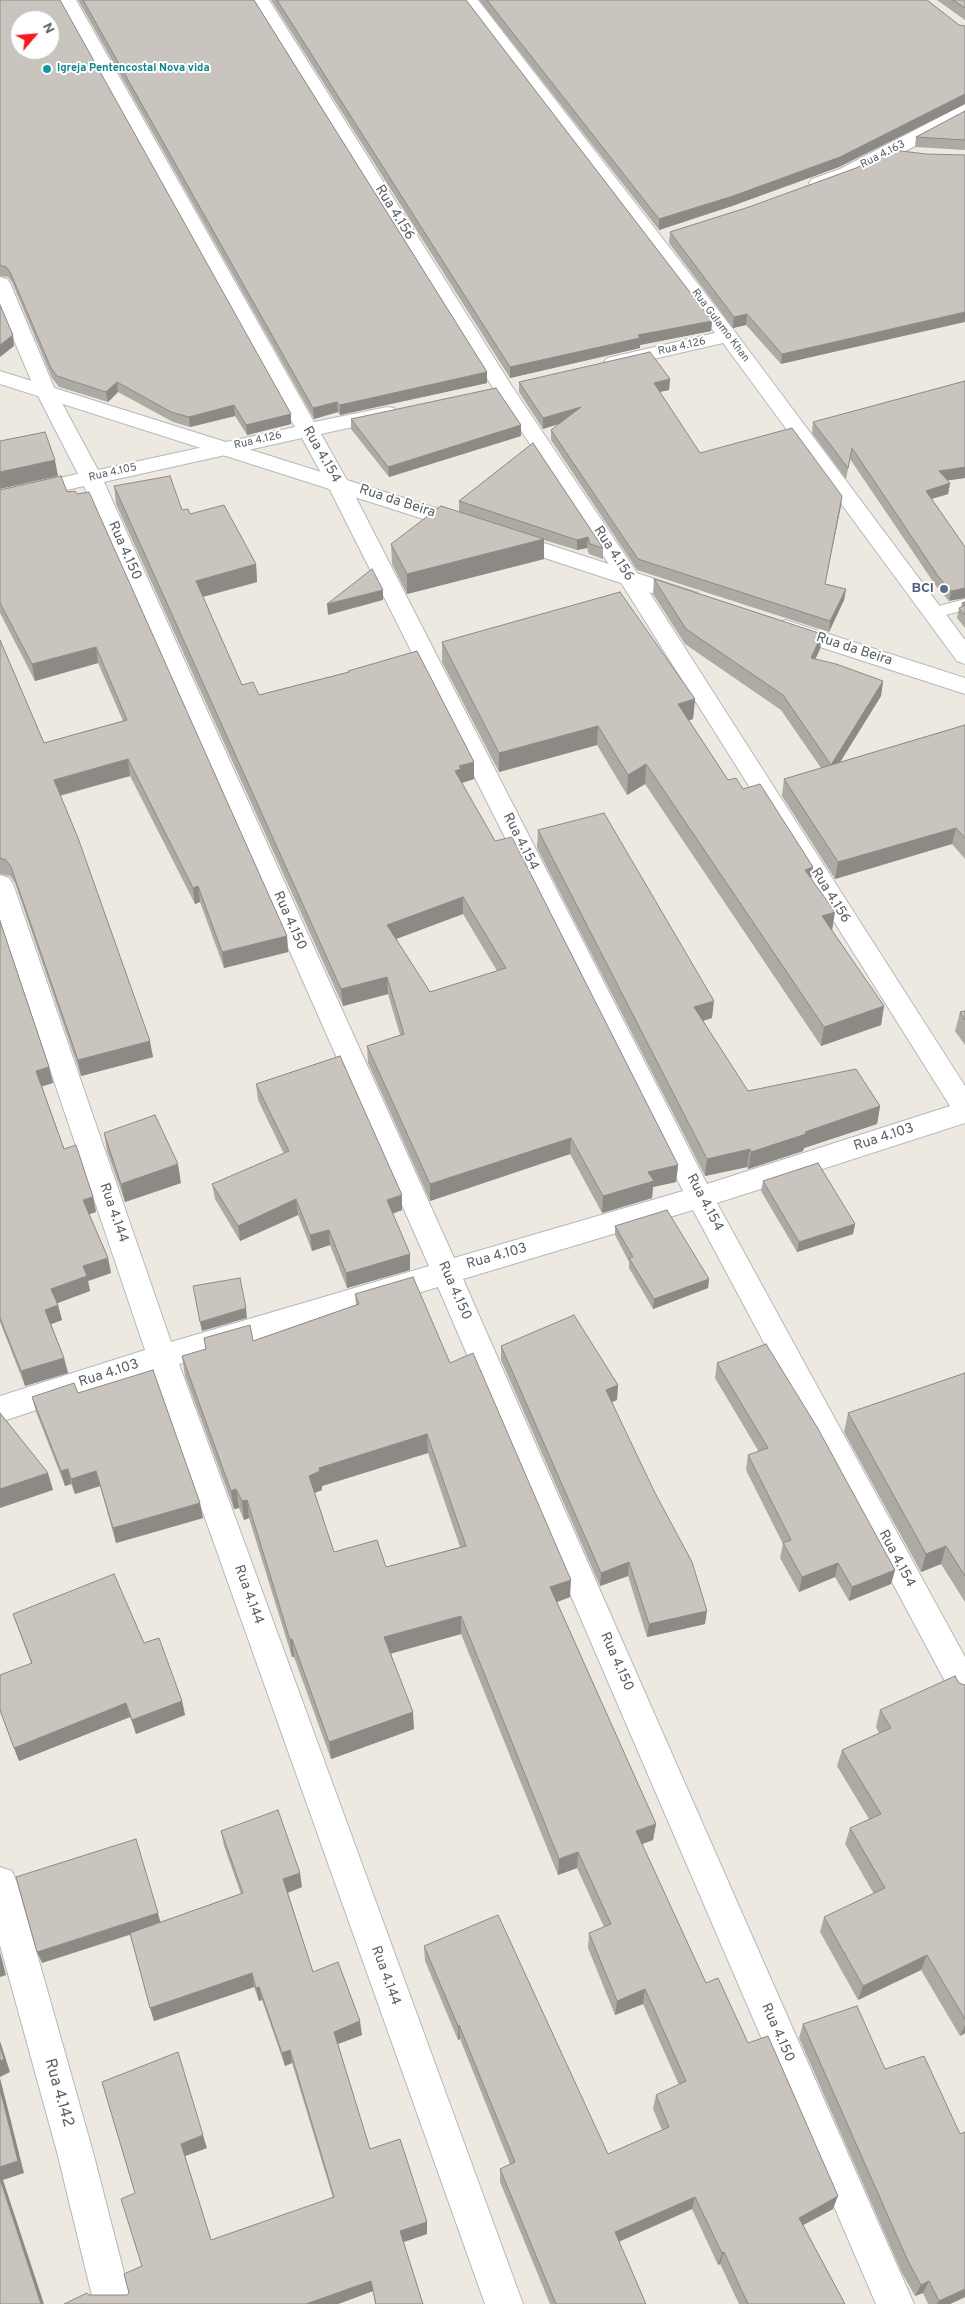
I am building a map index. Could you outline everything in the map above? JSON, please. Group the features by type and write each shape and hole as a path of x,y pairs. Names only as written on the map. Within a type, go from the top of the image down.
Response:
{"street":[{"name":"Rua 4.154","path":"67,0 306,430 337,482 700,1198 965,1688"},
{"name":"Rua 4.156","path":"260,0 503,388 629,578 965,1108"},
{"name":"Rua Gulamo Khan","path":"469,0 663,237 728,336 965,656"},
{"name":"Rua 4.163","path":"802,189 847,173 924,134 965,110"},
{"path":"886,152 917,156"},
{"name":"Rua 4.150","path":"0,283 46,392 91,478 446,1272 895,2304"},
{"name":"Rua 4.126","path":"597,366 728,336"},
{"name":"Rua da Beira","path":"0,377 337,482 713,605"},
{"name":"Rua 4.126","path":"226,448 409,408"},
{"name":"Rua 4.105","path":"0,498 226,448"},
{"name":"Rua da Beira","path":"769,623 965,686"},
{"name":"Rua 4.144","path":"0,884 162,1357 504,2304"},
{"name":"Rua 4.103","path":"0,1409 162,1357 700,1198 965,1112"},
{"name":"Rua 4.142","path":"0,1883 74,2152 113,2304"}],"lane":[{"path":"934,613 965,604"}],"building":[{"path":"0,0 60,0 291,414 246,425 234,405 189,417 171,412 117,382 106,392 57,376 51,368 10,272 6,267 0,265"},
{"path":"83,0 254,0 487,372 340,405 337,402 313,408"},
{"path":"277,0 466,0 712,321 638,335 640,338 510,367"},
{"path":"487,0 927,0 959,25 965,26 965,94 840,157 733,196 659,219"},
{"path":"953,0 965,0 965,8"},
{"path":"965,111 965,140 916,137"},
{"path":"893,150 926,154 965,155 965,312 782,354 747,314 734,317 670,232 749,207 856,168"},
{"path":"0,305 13,335 0,345"},
{"path":"650,352 670,379 654,383 700,453 792,428 842,496 825,584 846,589 830,621 638,559 551,430 581,407 543,418 519,382"},
{"path":"965,381 965,467 939,471 950,483 926,491 965,547 965,588 951,591 938,576 852,448 848,468 813,422"},
{"path":"496,388 521,425 388,467 351,419"},
{"path":"45,432 55,460 0,472 0,441"},
{"path":"533,443 603,548 590,544 588,537 577,540 459,501"},
{"path":"61,476 67,492 75,491 77,494 89,492 287,936 222,952 198,886 193,888 128,759 54,780 78,838 150,1041 78,1060 11,867 6,860 0,858 0,640 44,743 127,720 96,647 32,664 0,603 0,490"},
{"path":"170,476 182,510 188,509 190,514 224,505 256,564 196,581 242,685 253,682 259,695 349,672 417,651 474,762 459,766 461,769 455,771 495,841 512,837 678,1165 648,1172 654,1181 603,1196 571,1138 430,1184 367,1046 404,1034 387,977 341,989 114,486","holes":["463,897 506,968 430,992 387,925"]},
{"path":"441,506 544,539 407,574 391,544"},
{"path":"372,569 383,590 327,604"},
{"path":"654,579 822,634 811,658 836,664 883,681 831,765 783,695 686,629"},
{"path":"620,592 695,699 678,704 728,780 736,778 743,789 760,784 813,867 805,870 835,912 822,916 884,1006 824,1027 646,764 628,775 598,726 499,753 442,642"},
{"path":"965,605 965,615 959,608"},
{"path":"965,725 965,838 956,828 838,862 784,779"},
{"path":"604,813 714,1001 694,1007 748,1091 856,1069 880,1106 805,1132 806,1134 751,1152 750,1149 707,1159 538,830"},
{"path":"0,921 49,1067 36,1071 64,1149 76,1145 93,1197 83,1200 108,1258 83,1266 87,1276 51,1289 58,1305 45,1310 64,1358 21,1371 0,1318"},
{"path":"965,1011 965,1020 960,1012"},
{"path":"340,1056 402,1195 387,1200 410,1254 346,1273 329,1230 310,1235 296,1199 238,1226 212,1184 289,1151 256,1084"},
{"path":"155,1115 178,1164 121,1184 104,1133"},
{"path":"818,1163 855,1224 799,1242 763,1181"},
{"path":"667,1210 709,1279 654,1299 629,1258 633,1257 615,1226"},
{"path":"413,1277 450,1363 473,1353 571,1580 550,1587 656,1824 636,1831 706,1983 718,1978 748,2043 768,2036 838,2196 799,2218 845,2304 748,2304 724,2252 722,2253 695,2197 615,2232 646,2304 556,2304 500,2169 515,2162 459,2025 424,1946 498,1915 608,2154 669,2127 656,2095 686,2081 645,1989 617,2001 589,1933 611,1924 578,1852 559,1859 461,1616 384,1637 413,1712 329,1742 292,1639 290,1640 247,1500 242,1501 236,1489 231,1491 182,1356 206,1349 204,1338 250,1325 253,1341 359,1304 355,1294","holes":["427,1434 466,1546 386,1567 377,1540 334,1552 309,1476 320,1471 319,1468"]},
{"path":"240,1278 246,1308 200,1322 193,1286"},
{"path":"574,1315 618,1385 606,1390 655,1493 692,1562 707,1611 649,1624 629,1562 601,1573 501,1346"},
{"path":"766,1344 817,1427 895,1570 852,1587 838,1563 802,1577 783,1543 791,1540 748,1455 768,1448 717,1363"},
{"path":"153,1370 200,1503 113,1528 96,1471 71,1479 68,1469 61,1471 32,1397 74,1383 78,1393"},
{"path":"965,1373 965,1576 946,1546 926,1554 848,1413"},
{"path":"0,1413 48,1473 0,1489"},
{"path":"114,1574 144,1643 159,1638 182,1701 132,1720 126,1703 14,1748 0,1710 0,1675 32,1663 13,1614"},
{"path":"955,1676 959,1683 965,1685 965,2019 927,1955 863,1986 824,1917 885,1888 850,1828 881,1814 842,1750 891,1728 880,1710"},
{"path":"278,1810 300,1873 283,1879 313,1972 338,1962 360,2021 334,2032 370,2149 400,2139 427,2222 400,2231 423,2304 376,2304 371,2281 306,2304 64,2304 87,2293 89,2295 127,2295 129,2293 124,2274 142,2266 121,2199 135,2193 102,2082 178,2052 203,2135 181,2144 211,2240 334,2197 290,2050 282,2053 259,1987 256,1988 252,1973 150,2008 130,1933 243,1893 221,1831"},
{"path":"136,1839 158,1913 37,1952 16,1877"},
{"path":"857,2006 885,2069 924,2056 960,2134 965,2132 965,2289 939,2301 929,2281 921,2285 908,2261 803,2024"},
{"path":"0,2046 4,2059 0,2061"},
{"path":"0,2089 18,2161 0,2167"},
{"path":"0,2179 41,2304 0,2304"}],"place":[{"name":"Igreja Pentencostal Nova vida","path":"47,69"},
{"name":"BCI","path":"944,589"}]}
